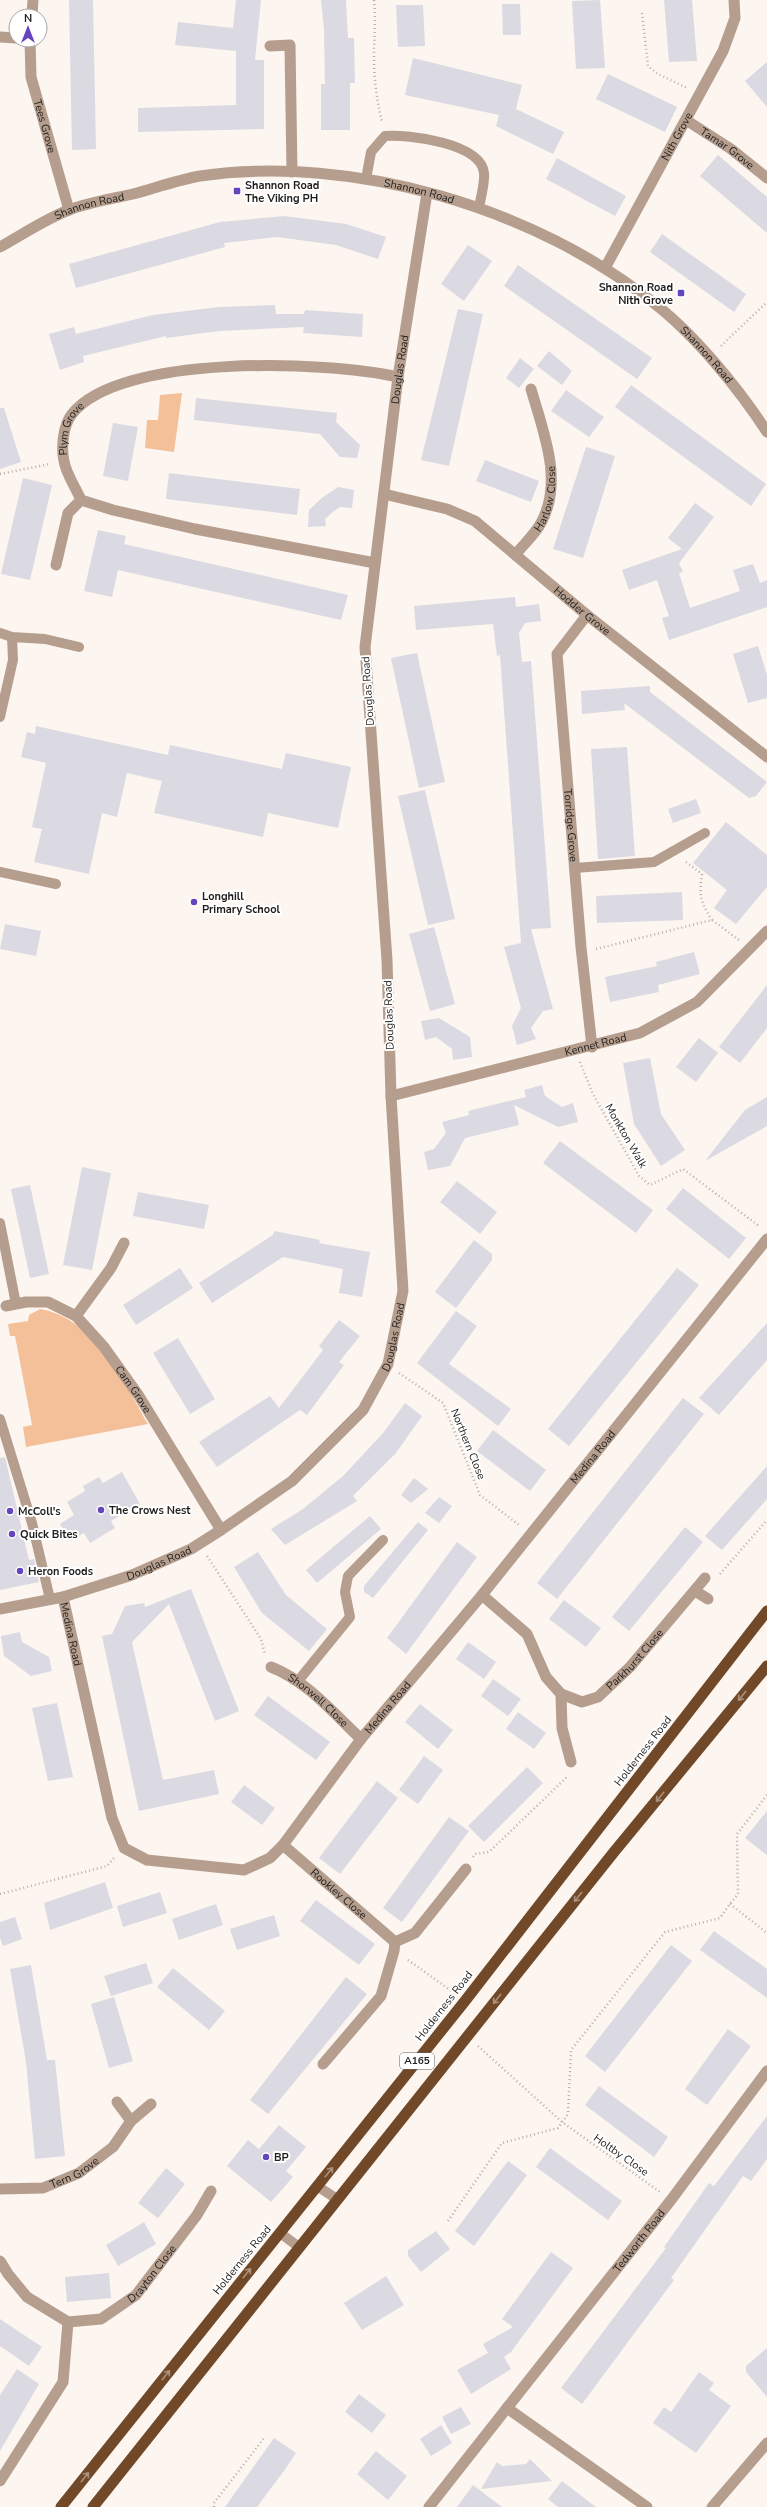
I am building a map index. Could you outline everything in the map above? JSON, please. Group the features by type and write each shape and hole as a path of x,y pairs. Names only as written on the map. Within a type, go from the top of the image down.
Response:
{"highway":[{"name":"Holderness Road","path":"61,2507 465,2001 767,1611"},
{"name":"A165","path":"93,2507 614,1852 767,1666"}],"street":[{"name":"Nith Grove","path":"604,268 723,51 735,18 734,0"},
{"path":"270,46 290,45 292,172"},
{"name":"Tees Grove","path":"30,48 32,77 69,210"},
{"name":"Tamar Grove","path":"686,120 731,148 767,178"},
{"name":"Shannon Road","path":"0,247 69,210 200,176 292,172 366,179 479,207 539,232 604,268 657,305 709,358 767,432"},
{"name":"Douglas Road","path":"0,1608 63,1596 132,1575 200,1543 221,1530 292,1481 363,1410 388,1364 403,1292 391,1096 387,960 365,647 398,377 427,194"},
{"name":"Plym Grove","path":"81,500 64,461 64,434 71,414 90,398 120,383 169,372 251,365 308,365 378,372 398,377"},
{"name":"Harlow Close","path":"516,554 541,522 552,485 548,451 530,389"},
{"name":"Hodder Grove","path":"384,494 447,509 475,521 587,615 767,757"},
{"path":"56,565 68,513 81,500 113,510 195,529 375,563"},
{"name":"Torridge Grove","path":"587,615 557,654 582,952 592,1046"},
{"name":"Kennet Road","path":"391,1096 576,1051 640,1033 697,1002 767,932"},
{"name":"Medina Road","path":"63,1596 112,1818 124,1848 147,1860 244,1870 270,1858 283,1845 362,1739 482,1595 767,1239"},
{"path":"76,1316 111,1268 124,1243"},
{"name":"Cam Grove","path":"11,1305 48,1302 76,1316 104,1347 140,1396 221,1530"},
{"name":"Parkhurst Close","path":"482,1595 527,1634 546,1677 561,1694 582,1702 598,1697 630,1667 705,1578"},
{"path":"695,1591 708,1600"},
{"name":"Shorwell Close","path":"271,1667 288,1674 298,1681 362,1739"},
{"path":"561,1694 562,1728 571,1762"},
{"name":"Rookley Close","path":"283,1845 394,1946"},
{"path":"323,2064 381,1996 394,1946 415,1933 466,1869"},
{"name":"Tedworth Road","path":"429,2507 671,2200 767,2072"},
{"path":"116,2102 131,2121"},
{"name":"Tern Grove","path":"0,2189 43,2188 79,2173 113,2147 131,2121 151,2104"},
{"name":"Drayton Close","path":"68,2322 101,2319 136,2295 197,2215 211,2191"},
{"path":"0,2261 8,2274 27,2297 68,2322 63,2382 0,2481"},
{"path":"507,2408 647,2507"},
{"path":"712,2507 767,2443"}],"lane":[{"path":"366,179 371,152 385,136 402,134 467,150 479,160 484,173 479,207"},
{"path":"0,633 12,637 45,638 79,647"},
{"path":"0,716 13,660 12,637"},
{"path":"575,868 654,862 705,833"},
{"path":"0,872 56,884"},
{"path":"0,1223 11,1305"},
{"path":"0,1420 32,1523 50,1599"},
{"path":"298,1681 350,1617 345,1592 348,1576 383,1540"},
{"path":"317,2186 337,2199"},
{"path":"280,2233 299,2247"}],"path":[{"path":"374,0 376,20 374,59 377,98 385,136"},
{"path":"642,13 648,66 658,74 700,95"},
{"path":"709,358 767,302"},
{"path":"0,474 64,461"},
{"path":"677,850 685,861 702,874 699,893 701,902 712,920 751,948"},
{"path":"582,952 712,920"},
{"name":"Monkton Walk","path":"576,1051 593,1094 639,1176 650,1185 683,1170 761,1228"},
{"name":"Northern Close","path":"388,1364 443,1403 480,1494 530,1534"},
{"path":"705,1578 717,1577 767,1520"},
{"path":"200,1543 262,1640 265,1652 264,1666 271,1667"},
{"path":"466,1869 475,1854 489,1852 538,1807 567,1777 571,1762"},
{"path":"448,2221 502,2143 558,2128 568,2114 570,2050 665,1932 720,1918 738,1894 737,1834 767,1795"},
{"path":"0,1894 107,1866 124,1848"},
{"path":"730,1904 767,1933"},
{"path":"394,1946 465,2001"},
{"name":"Holtby Close","path":"474,2042 562,2122 671,2200"},
{"path":"214,2507 214,2503 264,2438"}],"shaded area":[{"path":"182,393 174,452 145,448 147,420 158,420 160,395"},
{"path":"40,1309 59,1315 76,1325 92,1338 118,1372 148,1424 26,1447 23,1427 32,1425 15,1336 10,1336 8,1324 28,1321 29,1315"}],"building":[{"path":"69,0 93,0 96,149 72,150"},
{"path":"236,0 261,0 255,60 264,60 264,129 138,132 138,108 236,105 236,51 175,45 178,22 233,28"},
{"path":"321,0 346,0 348,38 354,38 355,83 350,83 350,130 321,130 321,84 325,84 324,29"},
{"path":"600,0 605,68 576,69 572,1"},
{"path":"664,0 692,0 697,61 669,62"},
{"path":"502,4 520,4 521,35 503,35"},
{"path":"396,5 423,5 425,46 398,47"},
{"path":"413,58 522,85 516,109 564,132 553,154 496,126 499,115 405,95"},
{"path":"767,62 767,107 745,81"},
{"path":"608,74 677,107 665,132 596,99"},
{"path":"718,155 767,197 767,233 700,176"},
{"path":"557,158 626,196 615,216 546,179"},
{"path":"284,216 346,224 386,237 378,259 336,245 277,237 224,243 225,247 76,288 69,264 220,222"},
{"path":"662,234 746,294 734,312 650,252"},
{"path":"468,245 492,261 464,301 441,284"},
{"path":"518,265 652,358 637,379 504,286"},
{"path":"275,305 276,314 304,314 305,310 363,314 362,337 303,333 304,327 219,331 166,338 166,336 83,356 84,362 60,370 49,334 74,327 76,334 153,315 219,307"},
{"path":"458,309 483,314 449,466 421,460"},
{"path":"549,351 572,371 562,385 537,366"},
{"path":"520,358 534,369 519,388 506,378"},
{"path":"631,385 766,484 751,506 615,407"},
{"path":"566,390 604,417 589,437 551,411"},
{"path":"196,398 337,413 336,422 360,445 357,458 340,457 320,434 194,420"},
{"path":"0,408 4,408 21,462 0,469"},
{"path":"113,423 138,427 128,481 103,476"},
{"path":"586,447 615,456 583,558 553,549"},
{"path":"485,460 539,481 531,502 476,481"},
{"path":"169,473 300,489 297,515 166,499"},
{"path":"23,478 52,485 30,580 1,574"},
{"path":"338,487 354,490 352,508 340,507 334,511 325,519 326,526 308,527 309,510 323,497"},
{"path":"695,503 714,517 679,563 683,572 679,573 690,608 740,591 733,570 753,564 760,583 767,580 767,607 669,640 662,618 669,616 657,580 629,590 622,570 682,549 668,538"},
{"path":"98,530 126,536 124,544 348,595 341,620 118,570 112,597 84,591"},
{"path":"515,597 516,607 539,604 541,621 525,623 519,633 522,662 531,661 551,928 531,929 553,1009 543,1011 531,1028 536,1039 517,1045 512,1026 521,1008 504,947 521,943 500,655 497,656 493,624 416,630 414,606"},
{"path":"758,646 767,675 767,698 748,703 733,654"},
{"path":"417,653 445,782 419,788 391,658"},
{"path":"650,686 650,692 767,782 756,796 749,798 624,703 625,710 582,714 581,691"},
{"path":"36,726 168,755 170,745 282,769 286,753 351,767 338,828 268,813 263,837 154,813 162,781 127,773 117,817 102,813 89,874 34,862 42,829 32,827 46,763 21,757 27,732 35,734"},
{"path":"627,747 635,856 598,859 591,749"},
{"path":"425,790 455,919 428,925 398,796"},
{"path":"696,799 701,813 673,823 668,809"},
{"path":"726,822 767,855 767,887 736,924 714,908 727,890 693,863"},
{"path":"682,892 683,920 597,923 596,896"},
{"path":"5,924 41,931 36,956 0,949"},
{"path":"434,927 455,1004 430,1011 409,934"},
{"path":"694,952 700,974 658,985 659,992 610,1002 605,977 657,966 656,962"},
{"path":"767,985 767,1028 740,1063 719,1047"},
{"path":"439,1018 470,1037 472,1057 453,1060 452,1049 436,1037 425,1040 421,1021"},
{"path":"699,1038 718,1053 696,1082 676,1067"},
{"path":"650,1058 661,1114 685,1150 661,1166 634,1124 623,1063"},
{"path":"542,1085 545,1096 562,1107 573,1103 578,1122 558,1127 514,1105 519,1125 465,1138 450,1166 428,1170 424,1152 434,1149 446,1133 442,1122 469,1115 468,1111 526,1097 524,1090"},
{"path":"767,1097 767,1126 705,1161 745,1110"},
{"path":"560,1141 653,1210 636,1233 543,1163"},
{"path":"82,1167 111,1173 92,1270 63,1265"},
{"path":"457,1181 497,1212 480,1234 440,1202"},
{"path":"30,1185 49,1274 30,1278 11,1189"},
{"path":"683,1188 746,1238 729,1259 666,1209"},
{"path":"138,1192 209,1205 204,1229 133,1216"},
{"path":"274,1231 320,1240 319,1243 370,1252 362,1297 339,1293 343,1269 283,1257 212,1303 199,1283 273,1235"},
{"path":"474,1240 492,1254 492,1260 456,1308 435,1292"},
{"path":"180,1268 193,1288 136,1325 123,1305"},
{"path":"677,1268 699,1285 569,1446 548,1429"},
{"path":"456,1311 477,1326 449,1364 511,1409 498,1426 417,1363"},
{"path":"339,1320 360,1336 339,1362 344,1365 307,1415 300,1410 217,1467 199,1442 270,1396 279,1408 323,1350 319,1346"},
{"path":"767,1323 767,1360 719,1415 699,1398"},
{"path":"178,1338 215,1399 190,1414 153,1353"},
{"path":"683,1398 704,1414 557,1599 537,1583"},
{"path":"405,1403 422,1416 396,1453 353,1496 357,1501 285,1545 271,1529 303,1509 343,1476 384,1432"},
{"path":"493,1430 546,1470 530,1491 477,1451"},
{"path":"5,1457 29,1560 34,1559 39,1582 0,1590 0,1458"},
{"path":"767,1466 767,1499 722,1550 705,1536"},
{"name":"The Crows Nest","path":"122,1472 140,1504 111,1521 115,1528 90,1543 84,1533 70,1541 60,1524 74,1515 67,1502 85,1491 83,1486 99,1477 103,1483"},
{"path":"414,1478 428,1489 411,1503 401,1495"},
{"path":"439,1497 452,1506 439,1523 425,1513"},
{"path":"370,1516 381,1529 317,1583 306,1570"},
{"path":"418,1522 428,1530 373,1598 364,1592 364,1586"},
{"path":"685,1527 703,1542 629,1631 612,1617"},
{"path":"457,1542 477,1557 406,1654 387,1638"},
{"path":"258,1552 286,1595 327,1629 309,1651 262,1613 234,1567"},
{"path":"191,1589 239,1711 215,1721 169,1604 132,1642 163,1780 214,1770 219,1794 139,1811 102,1636 112,1634 125,1606 144,1603 145,1607"},
{"path":"564,1600 601,1628 586,1647 549,1619"},
{"path":"20,1632 22,1642 49,1657 52,1671 31,1676 4,1656 1,1636"},
{"path":"468,1642 496,1662 484,1679 456,1659"},
{"path":"493,1679 521,1699 508,1716 481,1696"},
{"path":"268,1696 330,1742 316,1760 254,1715"},
{"path":"57,1703 73,1777 48,1781 32,1708"},
{"path":"420,1704 453,1730 438,1749 405,1722"},
{"path":"518,1712 546,1733 534,1749 506,1729"},
{"path":"424,1756 443,1770 418,1804 399,1790"},
{"path":"527,1767 543,1783 484,1842 468,1826"},
{"path":"377,1781 398,1798 340,1874 319,1858"},
{"path":"244,1785 275,1808 262,1825 231,1802"},
{"path":"767,1811 767,1855 745,1838"},
{"path":"449,1817 469,1831 402,1922 383,1908"},
{"path":"105,1882 113,1908 50,1930 44,1903"},
{"path":"160,1892 167,1913 123,1927 117,1906"},
{"path":"316,1900 375,1944 359,1965 300,1921"},
{"path":"216,1904 223,1925 179,1940 172,1919"},
{"path":"274,1915 280,1936 237,1950 230,1929"},
{"path":"15,1917 22,1939 3,1946 0,1938 0,1922"},
{"path":"714,1931 767,1969 767,1998 700,1950"},
{"path":"671,1945 692,1961 605,2072 585,2056"},
{"path":"146,1963 153,1983 111,1996 104,1976"},
{"path":"31,1965 47,2060 55,2060 65,2156 35,2159 26,2062 10,1969"},
{"path":"173,1968 225,2011 209,2030 157,1987"},
{"path":"346,1977 367,1994 268,2114 250,2100"},
{"path":"114,1997 133,2061 109,2068 91,2004"},
{"path":"728,2029 751,2046 707,2105 685,2089"},
{"path":"599,2086 668,2137 654,2157 585,2105"},
{"path":"767,2116 767,2159 751,2181 743,2176 671,2278 674,2280 582,2404 561,2388 666,2248 664,2247 709,2183 714,2186"},
{"name":"BP","path":"279,2125 306,2147 286,2171 293,2177 271,2202 227,2166 248,2140 259,2149"},
{"path":"550,2148 622,2201 608,2220 536,2167"},
{"path":"508,2161 527,2175 474,2246 455,2231"},
{"path":"166,2168 185,2184 158,2218 138,2203"},
{"path":"144,2222 156,2244 118,2266 106,2245"},
{"path":"436,2231 450,2249 421,2272 408,2256 408,2250"},
{"path":"551,2252 573,2268 511,2352 504,2357 511,2369 471,2394 457,2370 488,2353 483,2344 513,2327 502,2319"},
{"path":"109,2273 111,2298 67,2302 65,2277"},
{"path":"386,2276 404,2305 362,2330 344,2303"},
{"path":"0,2319 42,2347 29,2366 0,2346"},
{"path":"767,2348 767,2397 746,2372 746,2366"},
{"path":"17,2369 39,2384 0,2451 0,2395"},
{"path":"699,2372 714,2383 709,2390 731,2406 696,2453 653,2423 664,2407 671,2412"},
{"path":"359,2394 386,2415 372,2433 345,2412"},
{"path":"461,2407 471,2424 451,2434 442,2417"},
{"path":"441,2425 452,2443 431,2456 420,2439"},
{"path":"274,2438 296,2453 286,2468 257,2507 225,2507"},
{"path":"376,2451 407,2476 388,2500 357,2474"},
{"path":"530,2459 552,2481 481,2489 497,2462 502,2466 526,2464"},
{"path":"562,2481 596,2507 558,2507 548,2499"},
{"path":"473,2485 502,2507 457,2507"}],"place":[{"name":"Shannon Road The Viking PH","path":"237,191"},
{"name":"Shannon Road Nith Grove","path":"681,293"},
{"name":"Longhill Primary School","path":"194,902"},
{"name":"The Crows Nest","path":"101,1510"},
{"name":"McColl's","path":"10,1511"},
{"name":"Quick Bites","path":"12,1534"},
{"name":"Heron Foods","path":"20,1571"},
{"name":"BP","path":"266,2157"}]}
